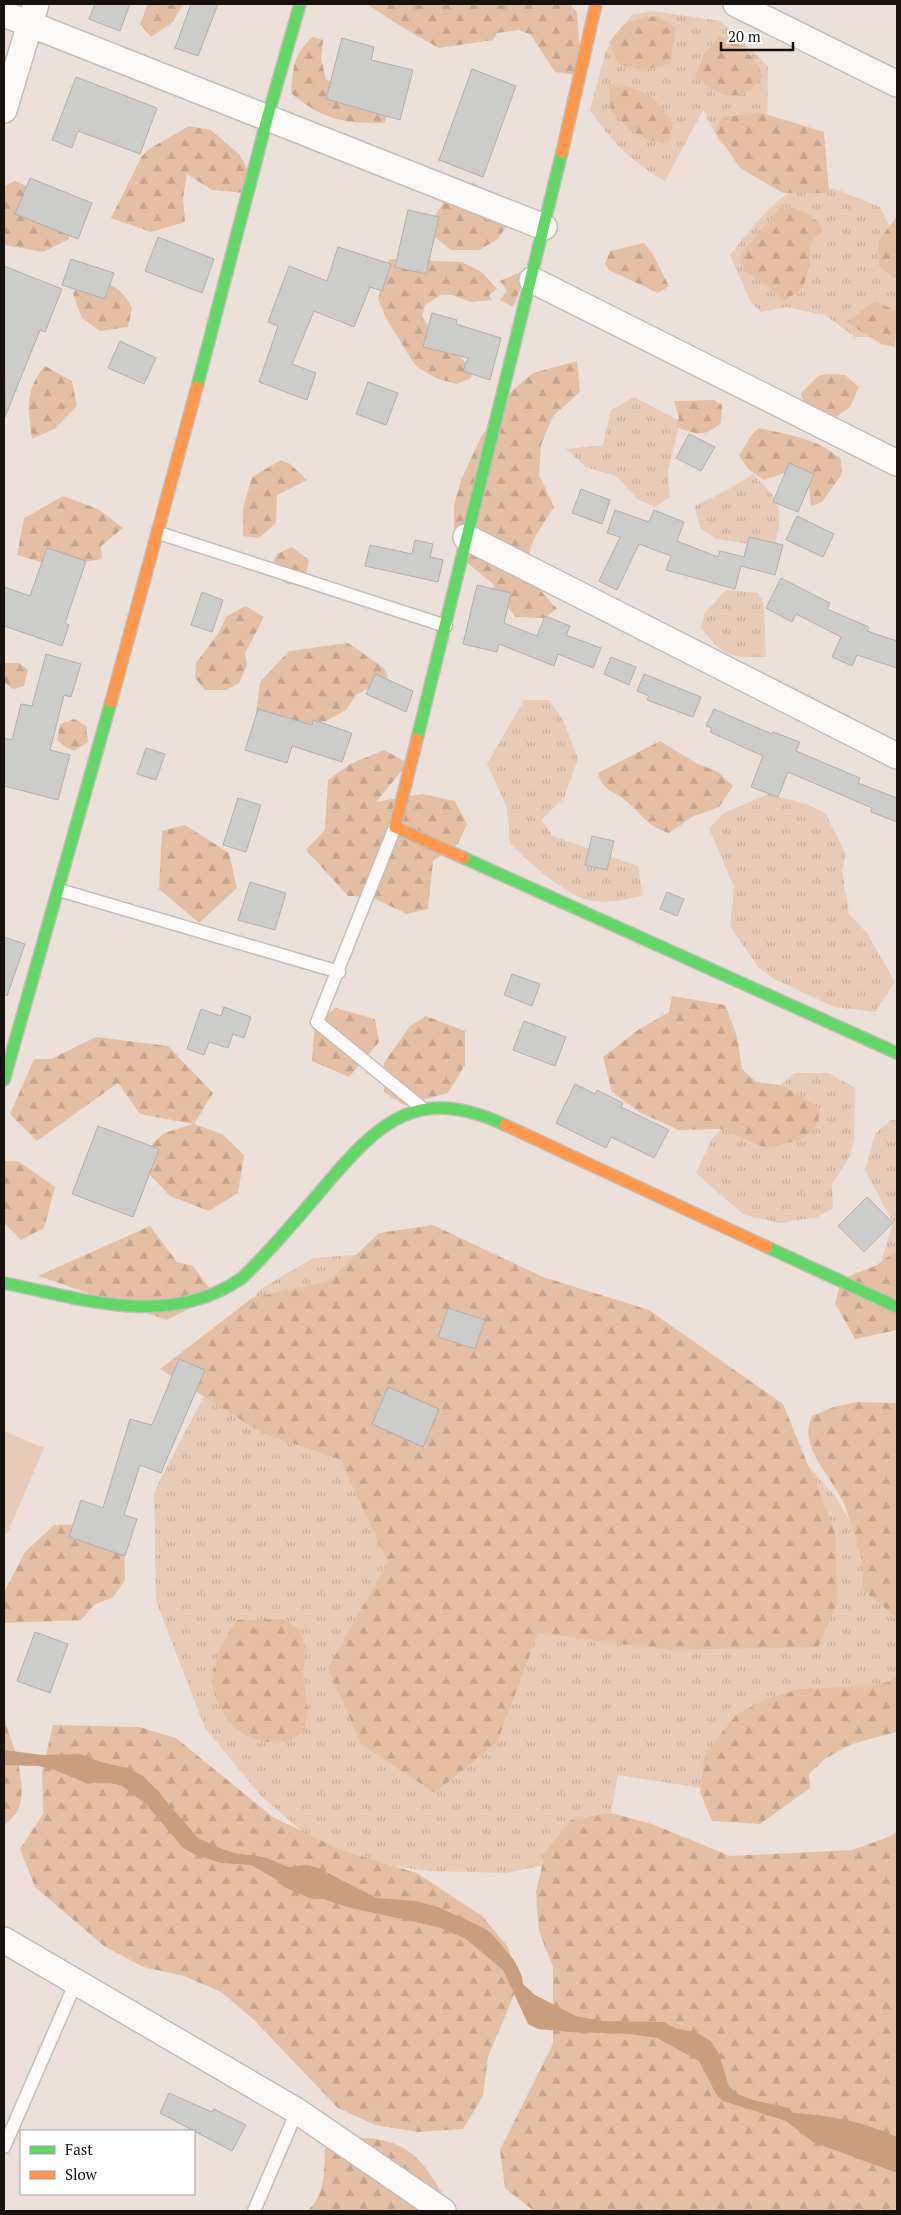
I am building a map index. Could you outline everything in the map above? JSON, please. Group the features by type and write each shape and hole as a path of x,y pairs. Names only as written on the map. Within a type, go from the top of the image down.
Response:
{"street":[{"path":"4,1080 159,532 267,119 300,4"},
{"path":"596,4 532,280 466,537 446,626 395,828 897,1053"},
{"path":"736,4 897,84"},
{"path":"4,14 33,14 267,119 544,227"},
{"path":"4,110 33,14"},
{"path":"532,280 897,462"},
{"path":"466,537 897,756"},
{"path":"4,1283 96,1301 141,1306 166,1307 189,1304 214,1295 242,1278 313,1201 352,1154 374,1133 398,1117 422,1109 450,1108 482,1114 897,1307"},
{"path":"4,1940 297,2111 443,2211"}],"lane":[{"path":"159,532 446,626"},
{"path":"395,828 318,1022 422,1109"},
{"path":"59,890 339,972"},
{"path":"4,2147 76,1982"},
{"path":"254,2211 297,2111"}],"green space":[{"path":"148,4 183,4 173,22 151,37 140,24"},
{"path":"367,4 570,4 577,12 581,66 576,75 555,72 530,34 518,30 497,33 493,40 439,48 405,29"},
{"path":"652,11 720,21 768,66 767,138 731,151 719,141 703,110 665,181 641,166 615,142 590,110 606,50 632,15"},
{"path":"656,16 676,27 670,64 642,70 618,64 609,42 626,22"},
{"path":"720,36 734,43 752,57 760,70 763,77 746,92 738,95 722,94 695,77 703,56"},
{"path":"313,37 323,40 321,58 326,80 381,96 391,107 384,123 345,121 334,118 313,109 291,93 295,62 301,50"},
{"path":"609,84 639,90 660,106 673,123 668,144 648,140 630,129 611,110"},
{"path":"762,113 824,132 829,193 783,193 740,168 715,131 722,117"},
{"path":"189,126 211,130 240,155 251,177 245,193 212,190 187,174 183,198 185,222 151,232 111,218 142,156 149,149"},
{"path":"15,181 45,194 70,218 69,239 43,252 4,245 4,186"},
{"path":"457,181 475,184 506,202 506,227 498,239 479,250 451,250 431,234 435,216"},
{"path":"807,183 838,190 880,207 889,225 884,259 897,282 897,331 891,337 855,337 825,315 786,307 761,312 751,303 730,255 773,205"},
{"path":"782,206 805,212 814,218 822,228 810,246 810,265 803,288 784,301 763,282 746,272 740,260 747,247"},
{"path":"897,216 897,278 893,278 879,266 878,242"},
{"path":"644,243 652,253 669,286 658,293 609,270 605,264 610,251"},
{"path":"389,259 462,262 483,273 497,289 489,295 492,300 471,302 452,295 441,295 425,305 422,316 434,333 473,370 471,378 457,384 438,379 420,369 413,362 386,318 378,299"},
{"path":"529,268 513,307 500,300 507,291 500,281"},
{"path":"83,277 106,283 123,294 132,308 128,327 100,331 82,318 73,294"},
{"path":"875,301 897,311 895,347 881,344 846,322"},
{"path":"577,361 580,392 553,416 541,445 539,475 554,507 538,532 530,550 529,559 529,568 534,582 557,609 544,618 516,617 495,593 493,584 465,561 454,527 454,505 461,480 481,437 513,390 533,373"},
{"path":"45,366 72,381 77,406 56,428 32,439 29,401 38,375"},
{"path":"827,374 845,375 859,387 850,407 829,422 806,412 801,393 818,376"},
{"path":"634,397 680,421 668,471 670,497 655,507 637,499 616,476 586,467 566,449 603,445 611,410"},
{"path":"714,400 722,405 721,423 715,428 704,433 695,433 676,427 679,418 674,401"},
{"path":"759,428 792,435 812,442 822,446 841,459 842,474 822,502 811,506 808,475 788,472 764,480 748,469 739,455 750,437"},
{"path":"281,460 290,464 307,480 277,495 276,523 259,538 243,536 243,508 252,477"},
{"path":"753,474 770,492 778,506 779,523 775,548 716,539 700,528 695,506"},
{"path":"63,496 98,509 123,528 101,546 102,559 70,564 47,564 17,555 24,518"},
{"path":"292,547 309,560 305,579 288,585 269,571 277,554"},
{"path":"726,590 758,593 764,605 766,657 744,657 729,654 716,645 701,628 704,614"},
{"path":"245,606 264,617 245,653 247,665 239,683 226,690 205,690 195,678 196,663 218,634 227,616"},
{"path":"348,643 384,668 388,678 356,695 346,710 326,721 304,725 256,713 260,682 289,651"},
{"path":"5,663 19,663 28,670 24,686 13,689 4,682"},
{"path":"524,700 549,700 563,720 578,759 564,798 541,820 553,836 638,866 643,895 606,902 585,899 555,882 536,868 510,844 507,807 487,764"},
{"path":"74,719 86,726 88,742 74,751 65,747 57,740 60,724"},
{"path":"660,741 696,763 718,772 733,786 719,807 692,817 669,833 654,827 625,800 609,790 603,784 598,773"},
{"path":"384,750 408,763 376,802 422,794 455,801 467,824 458,844 433,861 428,909 407,914 371,897 348,896 306,850 325,830 328,780 350,764"},
{"path":"768,794 806,804 825,813 846,854 842,870 849,914 867,933 895,982 875,1012 834,1007 774,979 758,967 730,926 734,887 709,828 724,813"},
{"path":"185,825 229,853 237,888 199,923 159,889 162,831"},
{"path":"672,996 725,1005 737,1036 742,1069 756,1082 781,1085 820,1108 818,1123 803,1139 766,1148 721,1129 679,1130 641,1113 612,1092 603,1057 638,1030 669,1012"},
{"path":"336,1008 375,1019 379,1042 349,1077 312,1061 315,1022"},
{"path":"426,1016 465,1031 465,1065 448,1093 404,1105 384,1092 384,1063 410,1026"},
{"path":"96,1037 168,1046 213,1093 194,1124 222,1134 244,1155 238,1193 209,1211 170,1196 136,1160 164,1133 193,1124 140,1114 118,1083 37,1141 10,1114 34,1059 51,1059"},
{"path":"794,1073 829,1073 855,1088 854,1140 850,1156 832,1184 833,1209 817,1217 780,1223 744,1215 696,1173 711,1140 737,1112 776,1090"},
{"path":"891,1120 897,1120 897,1281 879,1268 893,1223 865,1170 875,1134"},
{"path":"4,1161 18,1161 55,1187 44,1228 21,1240 4,1223"},
{"path":"433,1225 543,1277 649,1310 783,1404 835,1531 837,1604 818,1647 670,1650 538,1633 497,1742 435,1793 361,1744 328,1668 388,1562 340,1459 262,1433 160,1369 252,1298 329,1281 379,1233"},
{"path":"150,1226 177,1262 193,1266 215,1296 167,1320 38,1276"},
{"path":"897,1250 897,1330 855,1339 835,1303 842,1279 877,1265"},
{"path":"379,1253 602,1295 735,1382 835,1496 897,1598 897,1728 727,1792 618,1775 604,1852 507,1873 429,1871 332,1857 261,1796 205,1728 156,1601 154,1492 259,1290 313,1258"},
{"path":"857,1402 897,1403 897,1618 863,1590 860,1552 843,1500 814,1454 810,1441 809,1429 812,1416 834,1407"},
{"path":"4,1431 44,1448 7,1534 4,1532"},
{"path":"113,1523 124,1540 125,1580 113,1597 94,1605 81,1620 4,1623 4,1592 25,1552 54,1525"},
{"path":"284,1619 301,1631 307,1650 303,1671 308,1710 305,1731 287,1742 261,1741 238,1730 221,1710 213,1685 214,1665 219,1651 237,1620"},
{"path":"897,1677 897,1732 851,1744 825,1759 809,1774 810,1788 760,1824 712,1821 700,1792 705,1754 737,1714 767,1699 800,1689 870,1686 889,1682"},
{"path":"4,1718 18,1762 22,1786 19,1808 4,1826"},
{"path":"53,1725 139,1727 176,1738 273,1817 343,1851 417,1873 482,1916 508,1947 518,1985 488,2057 483,2096 463,2129 418,2132 375,2125 338,2108 253,2019 221,1992 184,1976 143,1967 104,1946 35,1887 20,1849 43,1814 42,1773"},
{"path":"611,1813 652,1824 730,1856 852,1850 891,1836 897,1830 897,2211 534,2211 505,2188 500,2150 553,2044 553,1967 539,1931 536,1892 545,1853 570,1820"},
{"path":"364,2138 382,2140 397,2145 419,2160 453,2211 307,2211 318,2198 321,2190 325,2148 343,2141"}],"shaded area":[{"path":"4,1750 42,1755 80,1754 101,1762 127,1768 143,1776 198,1838 217,1847 234,1853 264,1857 288,1867 308,1865 318,1868 377,1898 416,1901 438,1907 484,1928 492,1934 514,1960 522,1976 523,1984 535,1995 576,2016 602,2021 664,2022 677,2029 696,2032 711,2041 719,2054 728,2084 735,2093 753,2100 789,2108 793,2113 820,2115 846,2120 872,2127 897,2137 897,2173 813,2142 786,2121 723,2101 716,2094 699,2061 657,2038 629,2034 538,2029 528,2024 503,1970 466,1939 438,1927 347,1907 324,1899 312,1899 284,1887 274,1878 251,1865 221,1863 196,1855 183,1848 147,1805 122,1786 112,1783 86,1783 52,1769 39,1766 4,1765"}],"building":[{"path":"95,4 130,4 120,31 89,19"},
{"path":"191,4 218,4 198,56 175,48"},
{"path":"342,38 374,47 371,60 413,70 400,120 326,99"},
{"path":"472,69 516,86 483,177 439,160"},
{"path":"76,77 157,108 140,154 78,131 72,148 52,140"},
{"path":"30,178 92,203 78,239 15,214"},
{"path":"408,210 439,217 426,274 395,267"},
{"path":"158,237 214,259 202,293 145,271"},
{"path":"338,247 391,264 382,291 370,287 354,327 314,311 292,364 316,373 307,400 259,382 278,326 268,322 289,266 327,281"},
{"path":"71,259 114,273 105,299 62,285"},
{"path":"4,266 62,289 45,332 40,330 5,417"},
{"path":"432,313 457,320 456,324 501,338 490,380 463,371 468,358 423,347"},
{"path":"120,341 156,358 144,384 108,368"},
{"path":"368,382 398,393 386,425 356,414"},
{"path":"689,434 715,447 701,471 676,458"},
{"path":"789,463 814,474 798,512 773,502"},
{"path":"581,489 610,500 602,524 572,513"},
{"path":"615,510 649,522 654,510 684,522 677,541 718,557 720,551 744,557 749,537 783,545 775,575 741,566 735,589 666,570 671,556 639,544 617,590 599,581 620,537 607,533"},
{"path":"797,516 834,534 823,557 786,540"},
{"path":"415,540 433,544 430,557 443,560 438,582 365,566 370,545 412,554"},
{"path":"47,548 86,561 65,623 69,625 62,646 4,626 4,587 30,596"},
{"path":"781,578 830,603 827,609 869,627 867,631 897,641 897,668 857,655 852,666 832,657 841,637 796,614 792,622 766,608"},
{"path":"477,585 511,593 504,623 537,636 545,616 570,626 566,635 601,648 593,668 558,654 554,666 499,644 497,652 463,644"},
{"path":"202,592 223,600 212,632 191,625"},
{"path":"46,654 81,664 71,697 64,695 50,750 70,755 58,800 4,786 4,738 12,740 21,704 32,706"},
{"path":"611,657 636,667 629,685 604,674"},
{"path":"375,674 413,691 406,712 366,694"},
{"path":"644,674 701,697 693,717 647,700 649,696 637,691"},
{"path":"258,709 312,725 313,720 352,733 342,762 292,746 287,763 245,750"},
{"path":"714,709 772,734 773,732 800,742 796,751 860,778 858,783 897,798 897,822 871,812 872,808 788,772 778,797 751,787 763,756 710,732 712,728 706,726"},
{"path":"146,748 165,754 156,780 137,774"},
{"path":"238,798 261,805 246,852 223,845"},
{"path":"592,836 614,841 607,870 585,865"},
{"path":"250,882 286,893 275,930 238,920"},
{"path":"667,892 684,899 677,916 660,909"},
{"path":"4,937 25,944 7,996 4,995"},
{"path":"512,974 540,984 532,1006 504,995"},
{"path":"224,1007 251,1017 244,1038 233,1034 228,1048 209,1042 204,1055 187,1049 201,1009 221,1016"},
{"path":"524,1021 566,1037 555,1066 513,1050"},
{"path":"575,1084 595,1094 597,1090 623,1103 621,1107 669,1130 654,1158 611,1137 606,1148 556,1123"},
{"path":"98,1126 159,1149 133,1217 72,1194"},
{"path":"867,1197 893,1223 864,1252 838,1226"},
{"path":"448,1308 485,1320 475,1349 438,1337"},
{"path":"179,1359 205,1370 161,1473 140,1465 124,1515 137,1519 125,1556 69,1537 81,1500 103,1508 130,1419 152,1425"},
{"path":"388,1387 439,1409 423,1447 372,1424"},
{"path":"35,1632 68,1644 50,1693 17,1681"},
{"path":"169,2093 212,2112 214,2109 246,2125 232,2151 160,2113"}],"traffic: fast":[{"path":"197,387 267,119 300,4"},
{"path":"417,739 562,152"},
{"path":"4,1080 111,702"},
{"path":"464,858 897,1053"},
{"path":"4,1283 95,1302 126,1306 156,1306 185,1303 214,1294 242,1278 274,1245 363,1144 382,1128 402,1116 424,1109 447,1108 474,1113 505,1125"},
{"path":"767,1247 897,1307"}],"traffic: slow":[{"path":"562,152 596,4"},
{"path":"111,702 197,387"},
{"path":"417,739 395,827 464,858"},
{"path":"505,1125 767,1247"}]}
